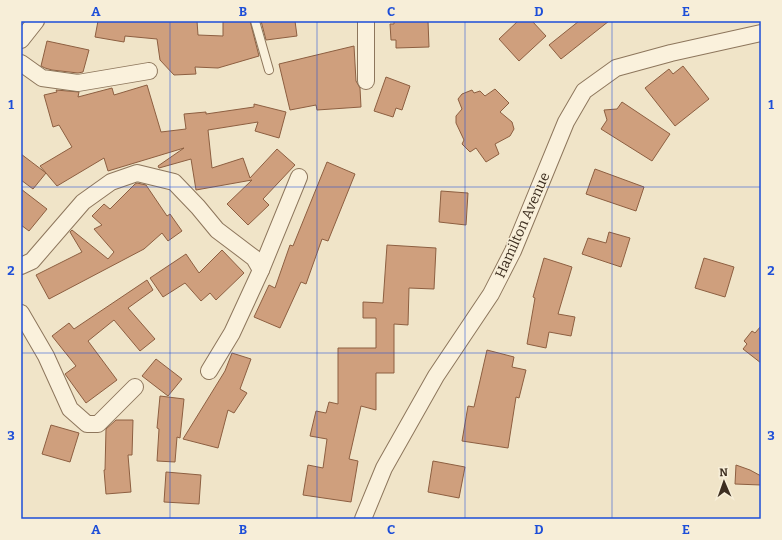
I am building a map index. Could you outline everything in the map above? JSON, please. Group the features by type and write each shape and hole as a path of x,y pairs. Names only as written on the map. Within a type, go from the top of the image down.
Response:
{"street":[{"path":"21,40 36,21"},
{"path":"366,21 366,81"},
{"name":"Hamilton Avenue","path":"362,519 384,468 428,389 491,294 510,257 566,122 584,91 616,68 671,53 761,34"},
{"path":"21,63 42,78 78,83 149,71"},
{"path":"21,266 32,261 82,202 111,182 137,173 174,182 217,230 254,258 261,270"},
{"path":"209,371 232,333 261,270 299,177"},
{"path":"21,313 46,356 70,409 87,424 98,424 135,387"}],"lane":[{"path":"255,21 269,70"}],"building":[{"path":"98,21 197,21 198,35 223,36 223,21 250,21 259,56 218,68 195,67 196,74 174,75 160,60 157,39 125,36 124,42 95,37"},
{"path":"261,21 295,21 297,36 266,40"},
{"path":"394,21 428,21 429,47 396,48 396,40 391,40 390,24 394,24"},
{"path":"518,21 532,21 546,36 519,61 499,39"},
{"path":"579,21 609,21 561,59 549,45"},
{"path":"47,41 89,50 83,72 78,73 52,70 41,66"},
{"path":"354,46 356,81 360,88 361,107 317,110 316,105 290,110 279,64"},
{"path":"683,66 709,99 675,126 645,88 669,69 673,74"},
{"path":"386,77 410,86 402,110 396,108 393,117 374,111"},
{"path":"147,85 161,132 186,129 184,114 206,112 206,114 254,107 254,104 286,112 279,138 255,131 258,122 208,130 212,168 243,158 250,178 277,149 295,165 263,199 269,205 248,225 227,204 252,180 196,190 191,159 159,168 158,166 184,148 108,171 104,158 57,186 40,166 72,147 59,125 53,127 44,95 57,92 56,90 79,92 78,97 112,88 114,95"},
{"path":"495,89 509,103 500,112 512,122 514,129 510,136 495,144 499,154 486,162 476,148 470,152 462,144 464,140 456,123 456,116 462,109 458,99 462,94 472,90 474,93 480,91 485,96"},
{"path":"622,102 670,134 652,161 601,129 607,120 604,110 617,109"},
{"path":"21,154 46,173 33,189 21,180"},
{"path":"327,162 355,174 328,241 322,239 306,284 301,282 280,328 254,317 269,285 275,288 290,245 293,246"},
{"path":"595,169 644,187 636,211 586,194"},
{"path":"137,183 146,185 167,216 170,214 182,231 168,241 162,233 144,249 49,299 36,275 82,252 70,232 72,230 108,259 114,252 94,229 102,225 92,216 104,204 110,209"},
{"path":"21,189 47,209 29,231 21,225"},
{"path":"441,191 468,193 466,225 439,222"},
{"path":"609,232 630,238 621,267 582,254 588,238 606,243"},
{"path":"387,245 436,248 434,289 409,288 408,325 394,324 394,373 376,373 376,410 361,406 349,459 358,461 351,502 303,495 308,465 323,468 327,439 310,436 316,411 326,413 329,402 338,404 338,348 376,348 376,318 363,318 363,302 383,303"},
{"path":"222,250 244,273 216,300 210,293 201,301 185,283 163,297 150,278 186,254 199,273"},
{"path":"544,258 572,267 558,314 575,317 571,336 549,332 546,348 527,344 535,298 533,297"},
{"path":"704,258 734,267 725,297 695,288"},
{"path":"147,280 153,290 128,308 155,339 140,351 114,320 88,341 117,380 86,403 65,374 76,366 52,336 69,323 74,329"},
{"path":"761,326 761,363 743,349 747,344 744,341 752,331 755,333"},
{"path":"487,350 514,357 512,367 526,370 519,398 516,397 508,448 462,441 468,406 474,407"},
{"path":"232,353 251,359 240,389 247,393 234,413 228,410 218,448 183,439 225,371"},
{"path":"156,359 182,379 168,396 142,376"},
{"path":"160,396 184,399 180,438 177,437 175,462 157,461 159,429 157,428"},
{"path":"116,420 133,420 132,455 128,455 131,492 106,494 104,470 106,429"},
{"path":"51,425 79,433 70,462 42,454"},
{"path":"433,461 465,467 459,498 428,492"},
{"path":"736,465 761,476 761,485 735,484"},
{"path":"166,472 201,475 199,504 164,502"}]}
